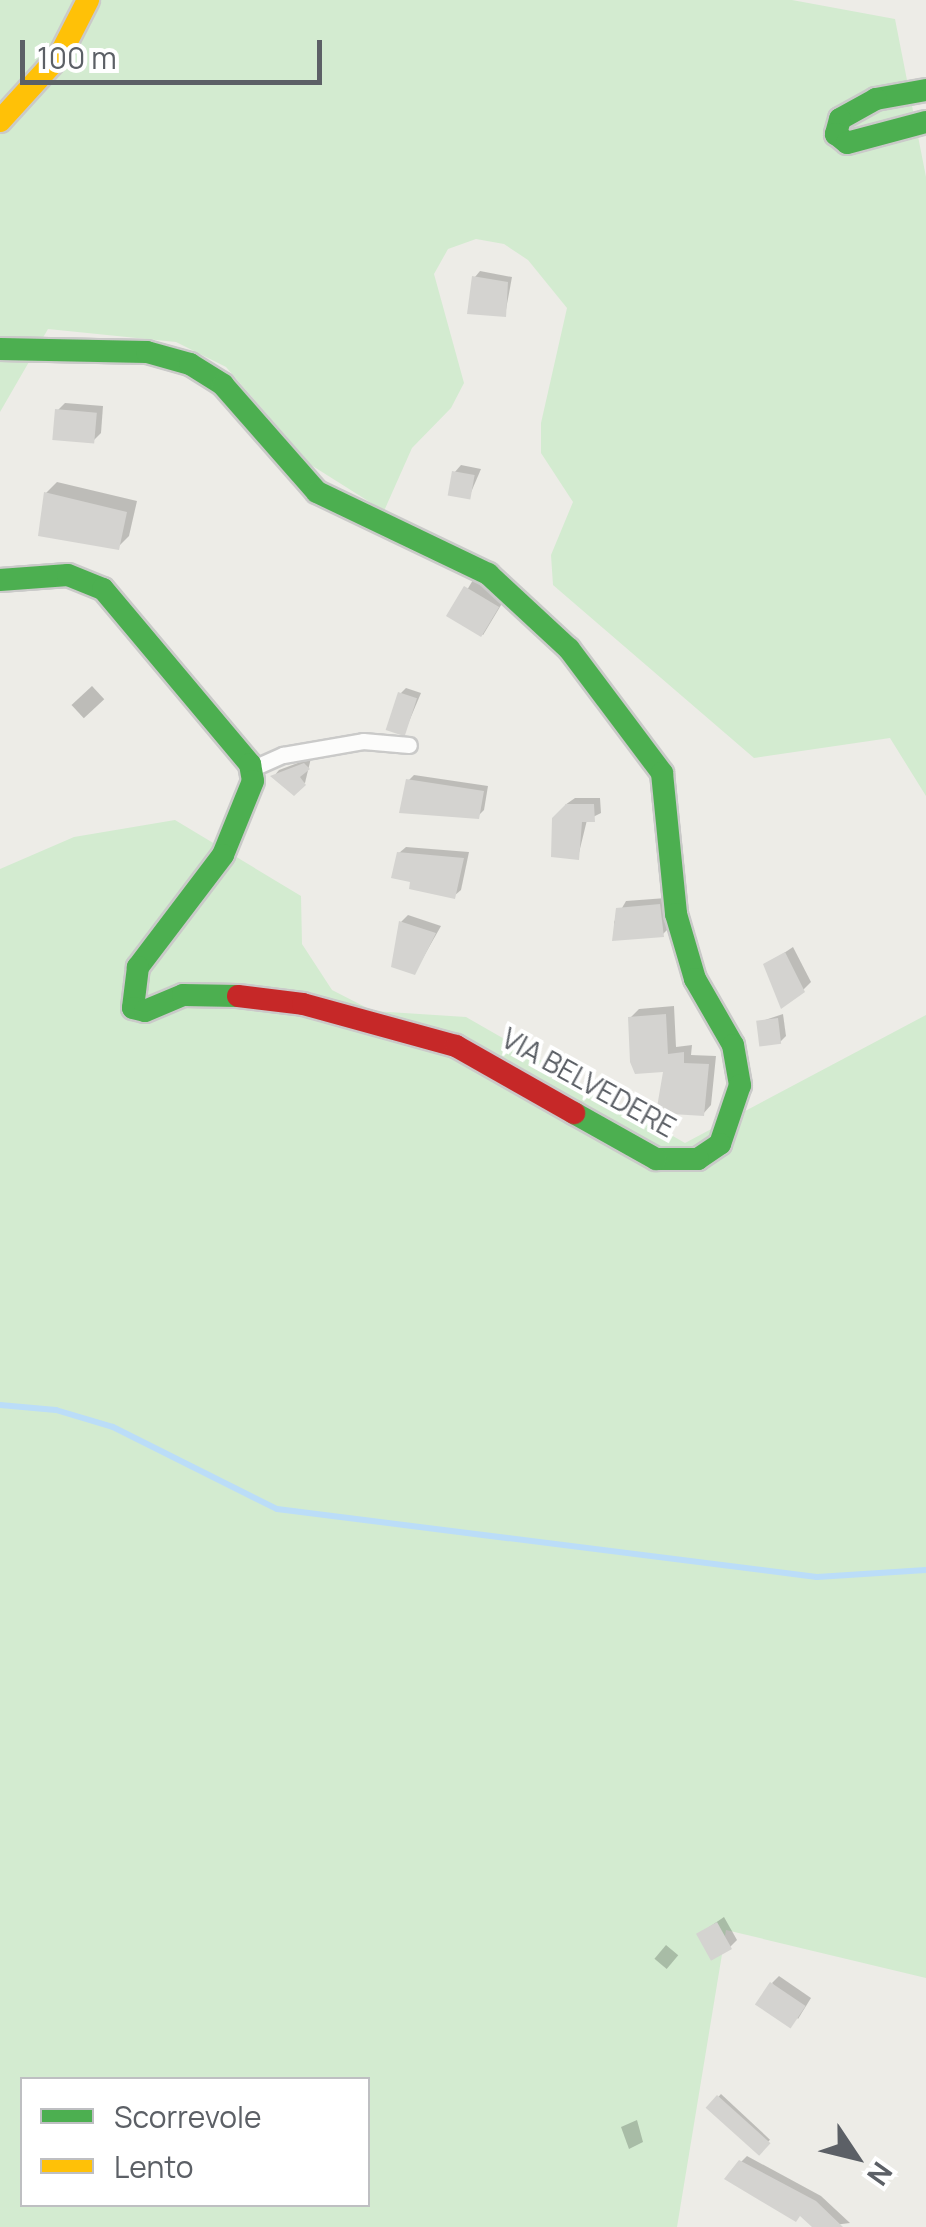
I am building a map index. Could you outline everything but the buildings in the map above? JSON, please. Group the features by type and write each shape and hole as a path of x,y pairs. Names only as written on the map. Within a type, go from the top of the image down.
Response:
{"street":[{"path":"0,121 60,54 88,0"},
{"path":"926,90 876,99 840,119 836,134 847,144 926,122"},
{"name":"VIA BELVEDERE","path":"0,349 147,352 190,364 222,385 317,492 488,574 569,649 662,772 676,914 696,979 732,1044 740,1085 720,1144 698,1159 656,1158 456,1046 304,1004 263,996 183,994 145,1011 133,1008 138,967 223,855 253,781 251,770"},
{"path":"0,580 68,575 103,589 251,770 284,755 363,741 409,745"}],"green space":[{"path":"0,0 792,0 895,19 926,177 926,796 890,738 754,758 553,585 551,555 573,502 541,453 541,423 567,308 528,260 504,244 476,239 448,249 434,274 464,383 451,408 412,448 384,511 311,465 226,367 176,342 48,329 0,412"},
{"path":"175,820 301,896 302,944 332,990 373,1011 466,1017 685,1143 926,1015 926,1978 726,1930 677,2227 0,2227 0,869 74,837"}],"waterway":[{"path":"0,1405 56,1410 113,1427 277,1509 817,1577 926,1570"}],"traffic: fast":[{"path":"926,90 876,99 840,119 836,134 847,143 926,122"},
{"path":"0,349 147,352 190,364 223,385 317,492 488,574 569,649 662,773 676,914 695,979 733,1045 740,1085 720,1144 698,1159 656,1159 574,1113"},
{"path":"0,580 68,575 103,589 250,764 253,781 223,855 138,967 133,1008 145,1011 183,995 238,996"}],"traffic: slow":[{"path":"0,121 60,55 88,0"}],"traffic: jam":[{"path":"238,996 303,1004 456,1046 574,1113"}]}
